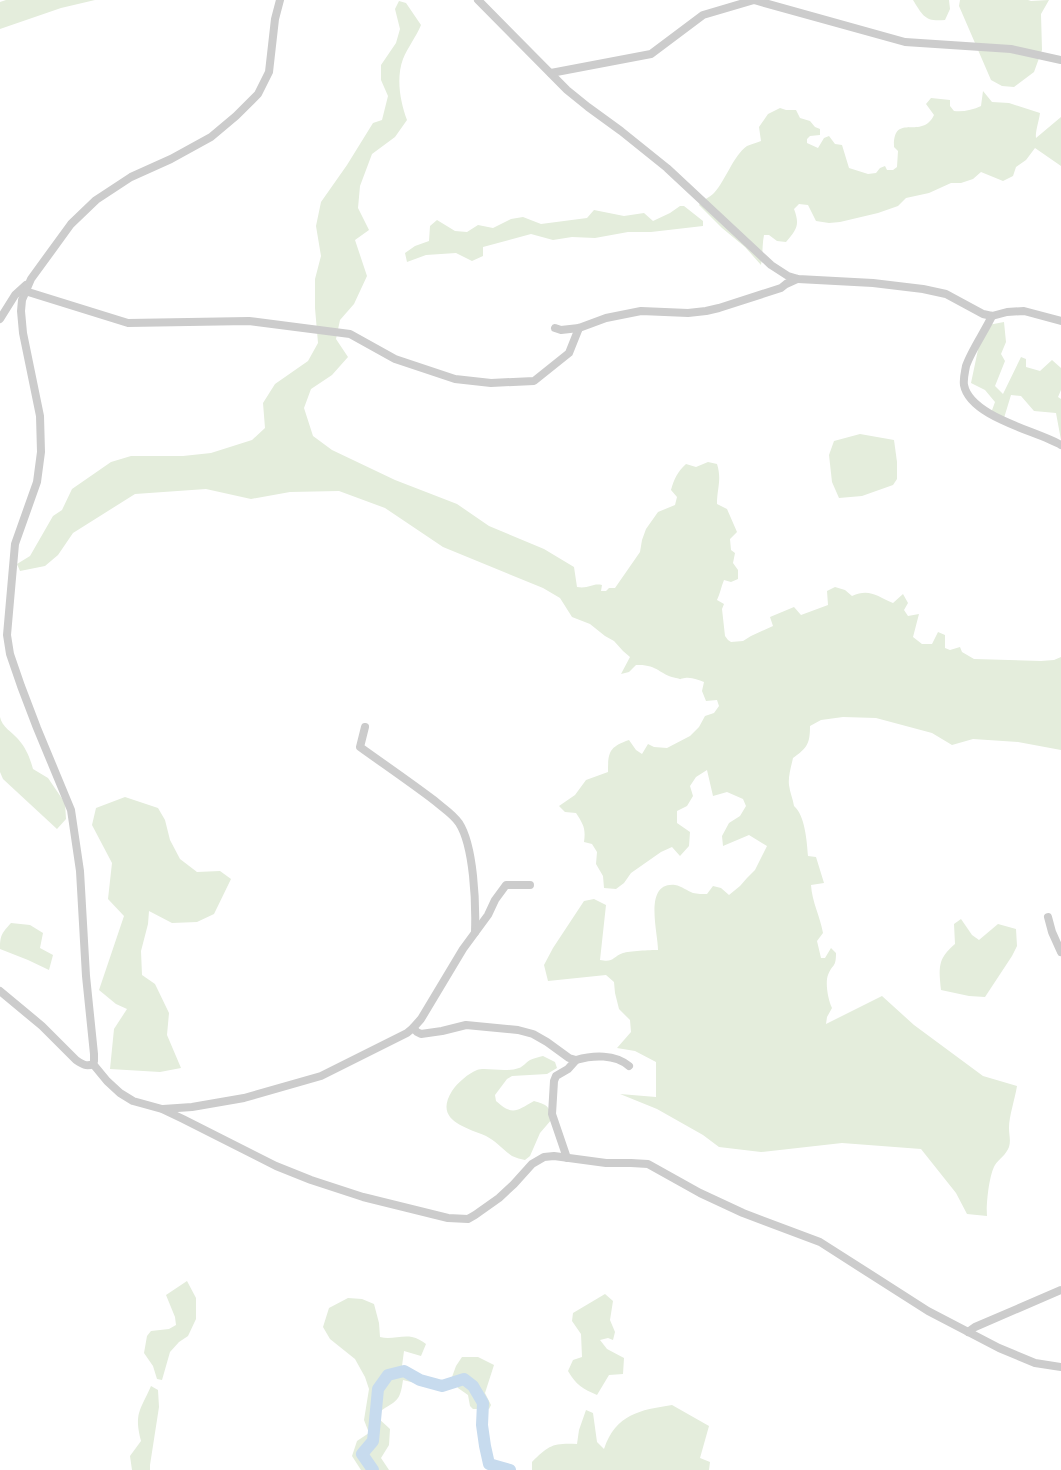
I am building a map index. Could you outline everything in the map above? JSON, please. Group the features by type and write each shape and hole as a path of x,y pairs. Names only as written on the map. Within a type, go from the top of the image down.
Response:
{"street":[{"path":"0,319 15,295 31,279 71,224 96,200 131,177 211,137 258,94 269,72 275,19 280,0"},
{"path":"478,0 567,90 667,168 771,265 788,276 798,279 873,283 934,290 946,294 977,312 993,316 1016,310 1061,321"},
{"path":"551,73 651,54 704,15 754,0 905,42 1011,49 1061,60"},
{"path":"31,279 22,300 22,322 40,416 41,452 37,482 15,544 7,635 10,654 36,728 71,810 80,871 93,1064 107,1081 133,1101 162,1109 276,1166 311,1180 385,1203 459,1220 468,1219 499,1198 532,1164 544,1157 554,1156 606,1163 648,1164 735,1209 832,1248 920,1306 1016,1356 1035,1363 1061,1367"},
{"path":"555,328 571,330 606,318 641,311 688,313 719,308 781,288 798,279"},
{"path":"25,291 128,323 249,321 351,334 395,359 455,379 492,383 534,381 569,353 579,328"},
{"path":"993,316 967,365 964,387 972,399 994,416 1016,428 1061,445"},
{"path":"365,727 360,747 453,816 464,833 474,885 476,909 474,933"},
{"path":"162,1109 192,1107 244,1098 321,1076 413,1028 422,1019 463,949 506,885 530,885"},
{"path":"1048,918 1061,952"},
{"path":"0,991 42,1026 76,1060 88,1066 93,1064"},
{"path":"413,1028 421,1034 466,1025 518,1030 533,1034 569,1058 576,1060"},
{"path":"567,1158 552,1114 556,1076 568,1069 576,1060 589,1056 617,1059 629,1066"},
{"path":"968,1332 1061,1290"}],"green space":[{"path":"6,0 95,0 61,8 0,29 0,2"},
{"path":"913,0 949,0 950,9 945,20 933,20 922,14"},
{"path":"960,0 1049,0 1041,14 1042,50 1034,72 1014,87 1002,86 991,80 959,6"},
{"path":"399,1 406,3 421,25 401,66 399,82 402,105 407,120 395,137 372,154 360,186 358,208 369,230 355,240 367,276 354,304 340,320 336,339 348,357 332,375 311,389 304,408 313,436 332,450 395,480 457,504 489,526 544,549 574,567 577,587 602,585 601,591 615,588 640,552 646,529 658,512 675,505 677,497 671,490 673,482 683,467 686,464 696,467 708,462 717,464 719,479 717,504 727,509 737,532 730,539 731,550 735,553 733,563 738,570 738,579 731,582 724,580 717,600 724,604 722,609 725,636 731,642 743,641 773,626 770,617 794,607 801,615 828,605 827,591 835,587 845,590 852,596 868,593 893,603 903,594 908,603 904,610 908,616 919,614 913,637 922,644 932,644 938,632 945,635 945,648 950,650 960,647 962,652 974,659 1041,661 1061,657 1061,750 1018,742 973,739 952,745 932,733 876,718 843,717 821,720 810,726 805,748 793,758 789,775 794,806 801,816 805,829 808,856 816,857 824,883 811,885 823,933 817,941 821,958 825,958 831,948 836,953 835,963 827,978 827,991 832,1008 826,1024 882,996 914,1025 983,1076 1017,1086 1009,1123 1009,1147 995,1165 991,1176 987,1216 967,1214 956,1193 921,1149 842,1143 761,1152 719,1147 703,1135 657,1109 620,1094 656,1097 656,1062 635,1051 617,1048 631,1032 630,1020 619,1009 614,982 606,975 548,981 544,965 584,901 594,899 606,905 600,960 608,961 626,952 658,950 654,910 659,891 665,886 675,885 693,893 707,894 713,886 721,888 729,895 755,870 767,846 749,835 723,846 722,836 729,823 740,816 746,806 743,799 727,792 713,796 707,770 696,777 690,786 693,796 687,806 677,811 677,823 690,832 689,846 680,856 672,847 661,852 631,873 616,889 604,888 603,876 596,864 597,852 592,844 584,842 585,833 576,813 565,812 559,806 575,795 586,780 608,772 609,755 617,745 629,740 642,754 648,744 667,748 690,736 705,716 714,713 719,706 717,700 706,701 702,691 704,682 690,678 676,678 643,665 636,665 629,672 621,674 630,657 614,641 590,624 572,617 560,598 543,588 443,547 385,508 339,491 290,492 251,499 206,489 135,494 73,533 58,555 45,566 20,571 17,564 30,556 53,516 62,510 72,489 111,462 131,456 183,456 211,453 252,440 265,428 263,403 275,384 308,361 318,343 315,279 321,256 316,226 321,202 373,123 382,120 388,96 381,80 381,65 396,43 400,29 395,9"},
{"path":"983,91 992,102 1009,103 1040,113 1036,138 1061,117 1061,166 1035,148 1026,160 1016,167 1013,176 1003,181 981,172 973,179 951,183 929,193 906,198 898,206 840,222 816,221 808,205 799,204 794,209 797,219 796,227 786,242 764,235 761,265 745,247 699,205 718,188 742,150 761,141 759,127 768,114 780,108 796,110 800,118 810,121 820,129 820,135 810,136 807,143 818,148 824,138 829,136 835,144 842,145 849,168 868,174 876,173 885,166 887,170 897,167 898,151 894,147 895,136 898,130 923,126 929,122 934,115 926,104 931,98 950,100 950,106 954,111 964,111 981,106"},
{"path":"684,206 703,221 703,226 651,232 628,232 595,238 572,237 553,240 531,234 483,247 483,256 472,261 456,253 426,255 407,262 405,253 429,241 430,226 437,220 455,231 467,232 478,225 493,228 511,219 523,217 541,224 587,218 594,210 624,216 644,213 653,221"},
{"path":"1004,322 1006,342 1001,354 1005,361 995,386 1003,394 1021,357 1026,359 1026,367 1040,371 1052,360 1061,368 1061,390 1058,397 1061,399 1061,440 1056,413 1034,411 1021,396 1011,395 1004,418 991,413 995,402 985,390 971,383 983,326"},
{"path":"860,434 894,440 897,479 893,485 862,496 839,498 832,482 829,455 834,441"},
{"path":"0,717 5,727 23,746 33,769 48,778 65,803 66,819 57,829 3,779 0,772"},
{"path":"125,797 158,808 180,859 197,872 220,871 231,879 214,914 197,922 172,923 149,911 141,951 142,975 155,984 169,1013 167,1035 181,1068 160,1072 110,1069 114,1029 127,1009 116,1004 99,990 124,916 108,899 112,863 92,825 96,808"},
{"path":"961,919 972,935 979,940 998,924 1016,929 1017,946 985,997 941,990 942,959 955,944 954,924"},
{"path":"11,923 30,925 43,933 40,948 53,955 49,970 0,949 2,934"},
{"path":"543,1056 555,1062 557,1068 547,1074 512,1076 495,1095 496,1101 507,1109 519,1109 534,1101 545,1105 550,1111 552,1119 540,1133 530,1156 525,1160 512,1156 490,1138 461,1125 449,1116 447,1101 452,1091 470,1073 481,1069 514,1069"},
{"path":"187,1281 196,1298 196,1319 188,1336 170,1352 162,1380 157,1379 153,1366 144,1353 147,1336 151,1331 169,1329 176,1325 166,1295"},
{"path":"605,1294 613,1301 610,1320 615,1332 613,1340 608,1338 600,1340 607,1349 624,1358 623,1374 609,1375 597,1395 580,1386 568,1371 573,1360 582,1357 581,1334 572,1321 573,1313"},
{"path":"348,1298 362,1299 374,1304 380,1337 412,1337 426,1344 421,1356 404,1351 402,1366 427,1378 423,1385 403,1380 401,1393 397,1400 379,1412 378,1418 390,1429 389,1445 381,1458 389,1470 361,1470 352,1456 357,1441 369,1433 364,1420 369,1389 355,1359 330,1339 323,1327 329,1308"},
{"path":"462,1357 478,1357 494,1365 485,1393 491,1405 489,1409 473,1409 470,1406 468,1395 458,1388 452,1377"},
{"path":"151,1386 158,1390 159,1407 150,1470 132,1470 130,1456 141,1441 138,1424 139,1412"},
{"path":"672,1405 709,1426 700,1458 710,1462 709,1470 532,1470 532,1462 552,1446 577,1444 586,1410 593,1413 597,1442 604,1449 609,1437 622,1421 640,1412"}],"waterway":[{"path":"373,1470 362,1454 373,1441 378,1389 388,1375 404,1371 420,1380 442,1386 464,1379 473,1386 483,1403 482,1425 489,1464 510,1470"}]}
